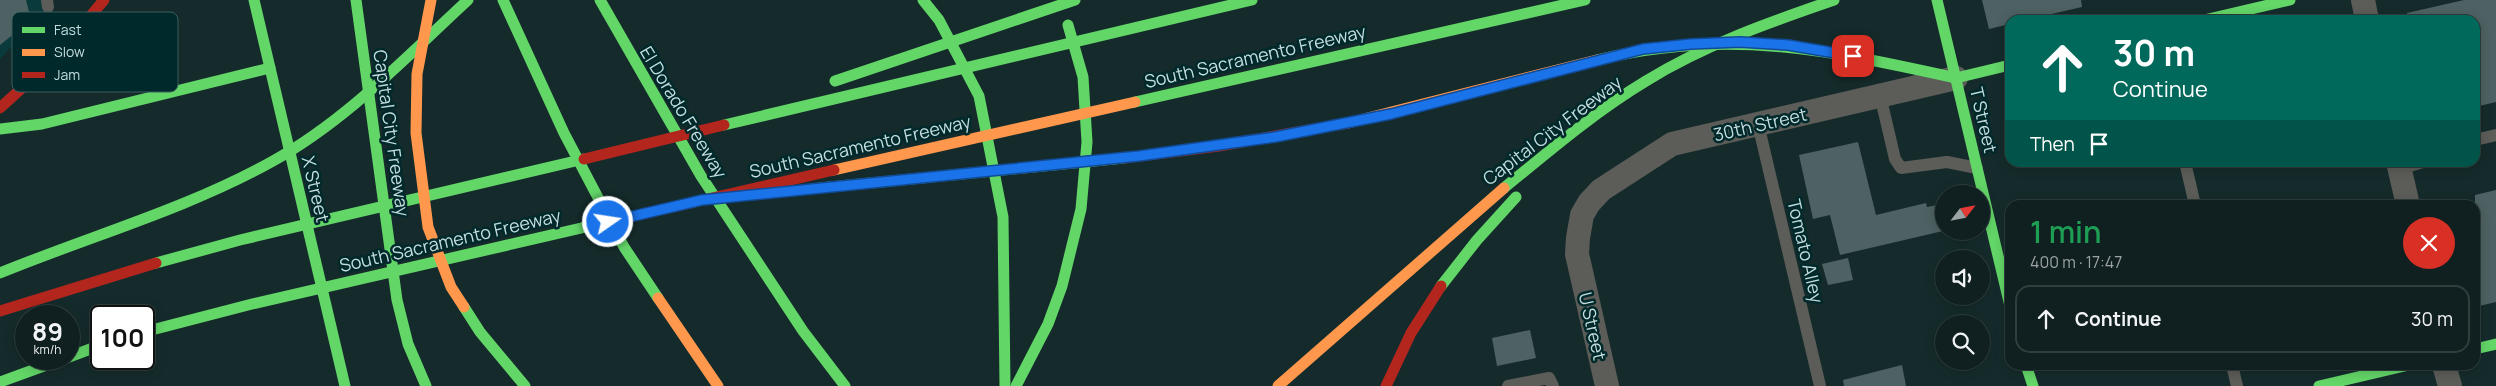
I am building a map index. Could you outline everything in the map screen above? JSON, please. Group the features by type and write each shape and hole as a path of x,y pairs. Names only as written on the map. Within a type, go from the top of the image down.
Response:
{"main road":[{"path":"94,12 104,0"},
{"name":"X Street","path":"254,0 345,386"},
{"name":"Capital City Freeway","path":"356,0 397,300 408,344 426,386"},
{"path":"431,0 417,74 416,133 428,227 451,286 480,332 525,386"},
{"path":"2,272 212,192 274,160 328,124 379,81 468,0"},
{"path":"503,0 537,70 564,133"},
{"name":"El Dorado Freeway","path":"600,0 614,28 701,176 803,331 845,386"},
{"path":"608,0 614,28"},
{"path":"923,0 939,20 979,96 1003,218 1005,386"},
{"path":"1019,382 1048,324 1062,286 1081,209 1087,142 1082,77 1061,0"},
{"path":"825,85 1075,0"},
{"path":"0,311 14,305 240,240 1118,30 1252,0"},
{"name":"South Sacramento Freeway","path":"155,329 252,304 702,200 1585,0"},
{"name":"Capital City Freeway","path":"1278,386 1483,204 1613,103 1672,66 1787,16 1834,0"},
{"name":"T Street","path":"1938,0 2005,284"},
{"path":"2226,15 2290,0"},
{"path":"702,200 1139,156 1275,137 1391,114 1643,49 1691,44 1740,42 1788,45 1836,52 1956,78"},
{"path":"512,50 564,133 624,247 718,386"},
{"name":"30th Street","path":"1956,78 2005,66"},
{"path":"178,91 270,68"},
{"path":"0,108 18,92"},
{"path":"0,129 42,124 172,92"},
{"path":"677,135 788,97"},
{"path":"1386,386 1424,307 1472,243 1585,124"},
{"path":"2480,348 2496,344"},
{"path":"0,382 31,370"},
{"path":"2028,370 2033,386"},
{"path":"2319,386 2388,370"}],"street":[{"path":"2363,0 2366,15"},
{"name":"30th Street","path":"1579,265 1578,238 1582,216 1601,190 1672,144 1956,78"},
{"path":"2399,167 2407,200"},
{"name":"U Street","path":"1579,265 1607,386"},
{"path":"2445,370 2450,386"}],"lane":[{"path":"1880,96 1895,159 1901,168 1947,162 1978,168"},
{"name":"Tomato Alley","path":"1758,124 1820,386"},
{"path":"2480,139 2496,135"},
{"path":"2186,167 2193,200"},
{"path":"2233,370 2237,386"},
{"path":"1508,386 1549,378 1553,386"}],"shaded area":[{"path":"0,0 42,0 43,12 12,12 12,46 0,59"}],"building":[{"path":"0,0 26,0 29,12 12,12 12,35 0,45"},
{"path":"1982,0 2081,0 2082,7 2048,15 2005,15 2005,25 1989,29"},
{"path":"2464,0 2496,0 2496,102 2480,106 2480,15 2407,15 2407,13"},
{"path":"1858,142 1876,215 1926,203 1927,207 1935,205 1935,233 1840,255 1830,215 1813,219 1799,155"},
{"path":"2496,190 2496,302 2480,306 2480,200 2475,200 2475,195"},
{"path":"1848,258 1853,280 1828,285 1822,264"},
{"path":"1530,330 1536,358 1497,366 1492,338"},
{"path":"1902,365 1906,386 1844,386 1843,380"}],"traffic: fast":[{"path":"254,0 345,386"},
{"path":"356,0 397,300 408,344 426,386"},
{"path":"0,273 173,208 207,194 273,161 300,145 351,107 468,0"},
{"path":"503,0 564,133 624,247 658,298"},
{"path":"600,0 701,176 803,331 845,386"},
{"path":"923,0 939,20 979,96 1003,217 1005,386"},
{"path":"835,81 1075,0"},
{"path":"724,125 1252,0"},
{"path":"1135,102 1585,0"},
{"path":"1504,188 1591,118 1668,68 1738,35 1834,0"},
{"path":"1937,0 2005,285"},
{"path":"2226,15 2290,0"},
{"path":"1016,386 1048,324 1062,286 1081,209 1087,142 1083,77 1068,25"},
{"path":"1597,60 1645,50 1690,45 1778,46 1864,59 1956,78"},
{"path":"1956,78 2005,66"},
{"path":"178,91 270,68"},
{"path":"0,129 42,124 172,92"},
{"path":"820,188 1124,158"},
{"path":"156,263 240,240 584,159"},
{"path":"1441,286 1477,240 1516,197"},
{"path":"155,329 252,304 625,218"},
{"path":"464,307 480,332 525,386"},
{"path":"2480,348 2496,344"},
{"path":"80,353 90,349"},
{"path":"0,382 33,370"},
{"path":"2028,370 2033,386"},
{"path":"2319,386 2388,370"}],"traffic: slow":[{"path":"431,0 417,74 416,133 428,227 451,287 464,307"},
{"path":"1348,123 1597,60"},
{"path":"834,170 1135,102"},
{"path":"1278,386 1504,188"},
{"path":"658,298 718,386"}],"traffic: jam":[{"path":"94,12 104,0"},
{"path":"0,108 18,92"},
{"path":"1124,158 1219,146 1348,123"},
{"path":"584,159 724,125"},
{"path":"625,218 834,170"},
{"path":"0,311 156,263"},
{"path":"1386,386 1411,333 1441,286"}],"route":[{"path":"608,222 702,200 1139,156 1275,137 1391,114 1643,49 1691,44 1740,42 1788,45 1853,56"}]}
